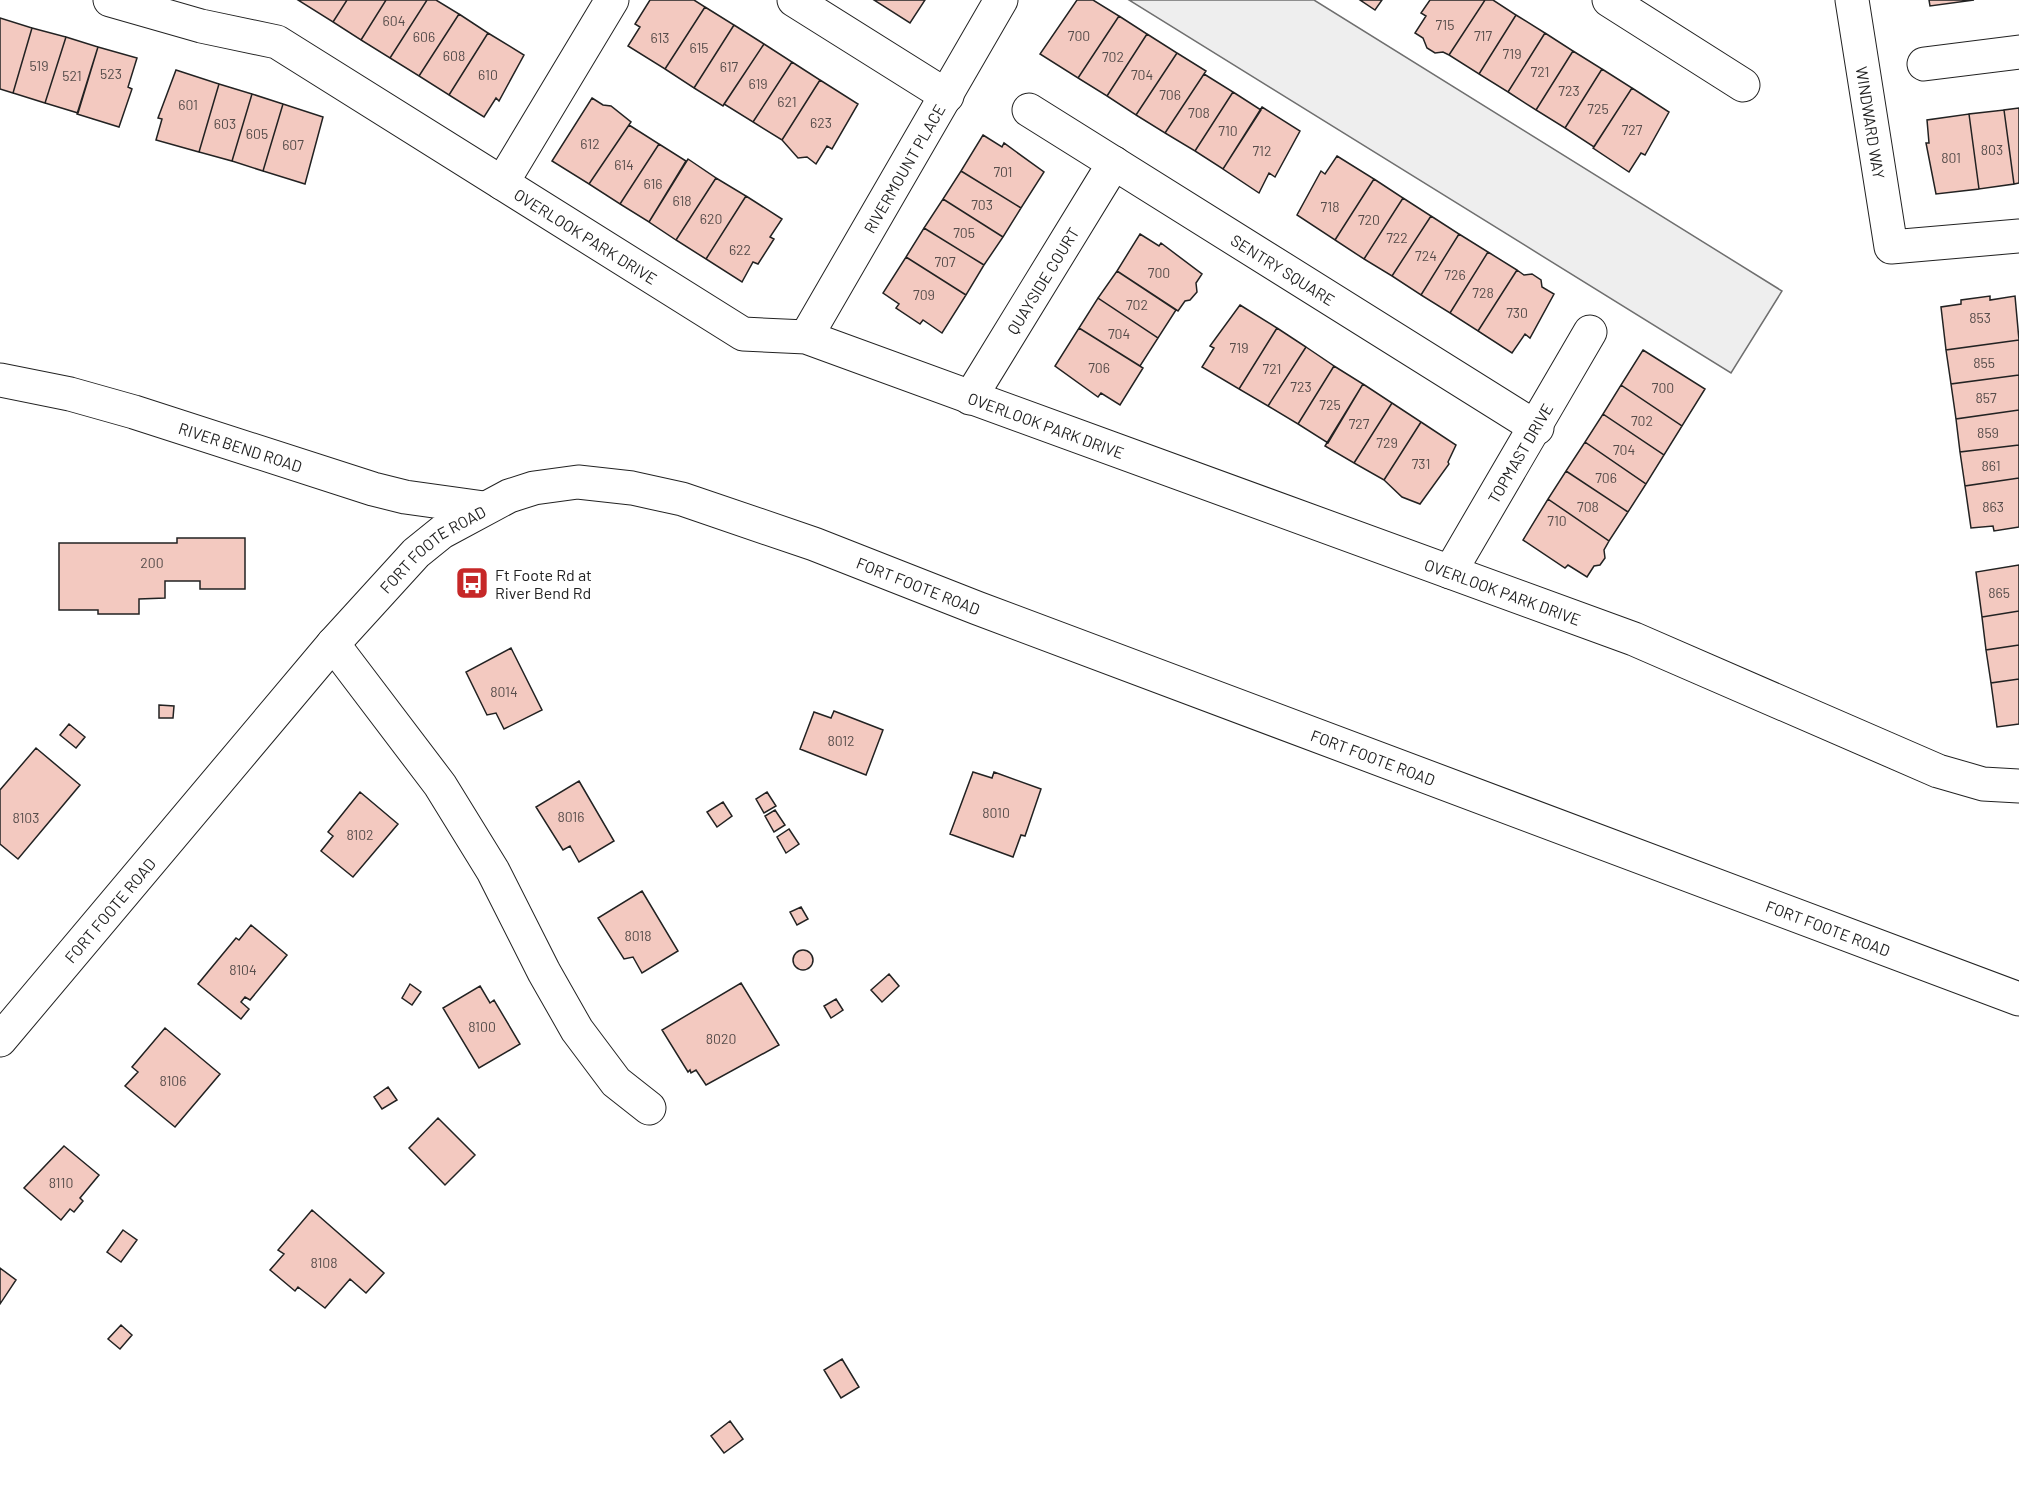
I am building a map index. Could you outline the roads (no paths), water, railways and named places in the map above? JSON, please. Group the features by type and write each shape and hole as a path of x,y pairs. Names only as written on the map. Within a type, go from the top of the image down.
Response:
{"street":[{"name":"OVERLOOK PARK DRIVE","path":"110,0 209,13 277,42 743,334 806,337 1634,639 1938,771 1983,784 2019,786"},
{"path":"502,183 612,0"},
{"path":"794,0 947,96"},
{"name":"RIVERMOUNT PLACE","path":"806,337 1001,0"},
{"path":"1609,0 1743,85"},
{"name":"WINDWARD WAY","path":"1852,0 1891,247 2019,236"},
{"path":"1924,64 2019,51"},
{"name":"SENTRY SQUARE","path":"1029,110 1537,428"},
{"name":"QUAYSIDE COURT","path":"970,398 1114,164"},
{"name":"TOPMAST DRIVE","path":"1450,573 1537,428 1590,332"},
{"name":"RIVER BEND ROAD","path":"0,380 70,394 134,411 373,489 405,497 484,508"},
{"name":"FORT FOOTE ROAD","path":"0,1040 333,644 416,552 442,532 484,508 534,488 578,482 633,488 682,499 814,544 977,608 2019,999"},
{"path":"333,644 440,785 493,871 544,972 577,1030 616,1082 649,1108"}],"place":[{"name":"Ft Foote Rd at River Bend Rd","path":"472,583"}]}
